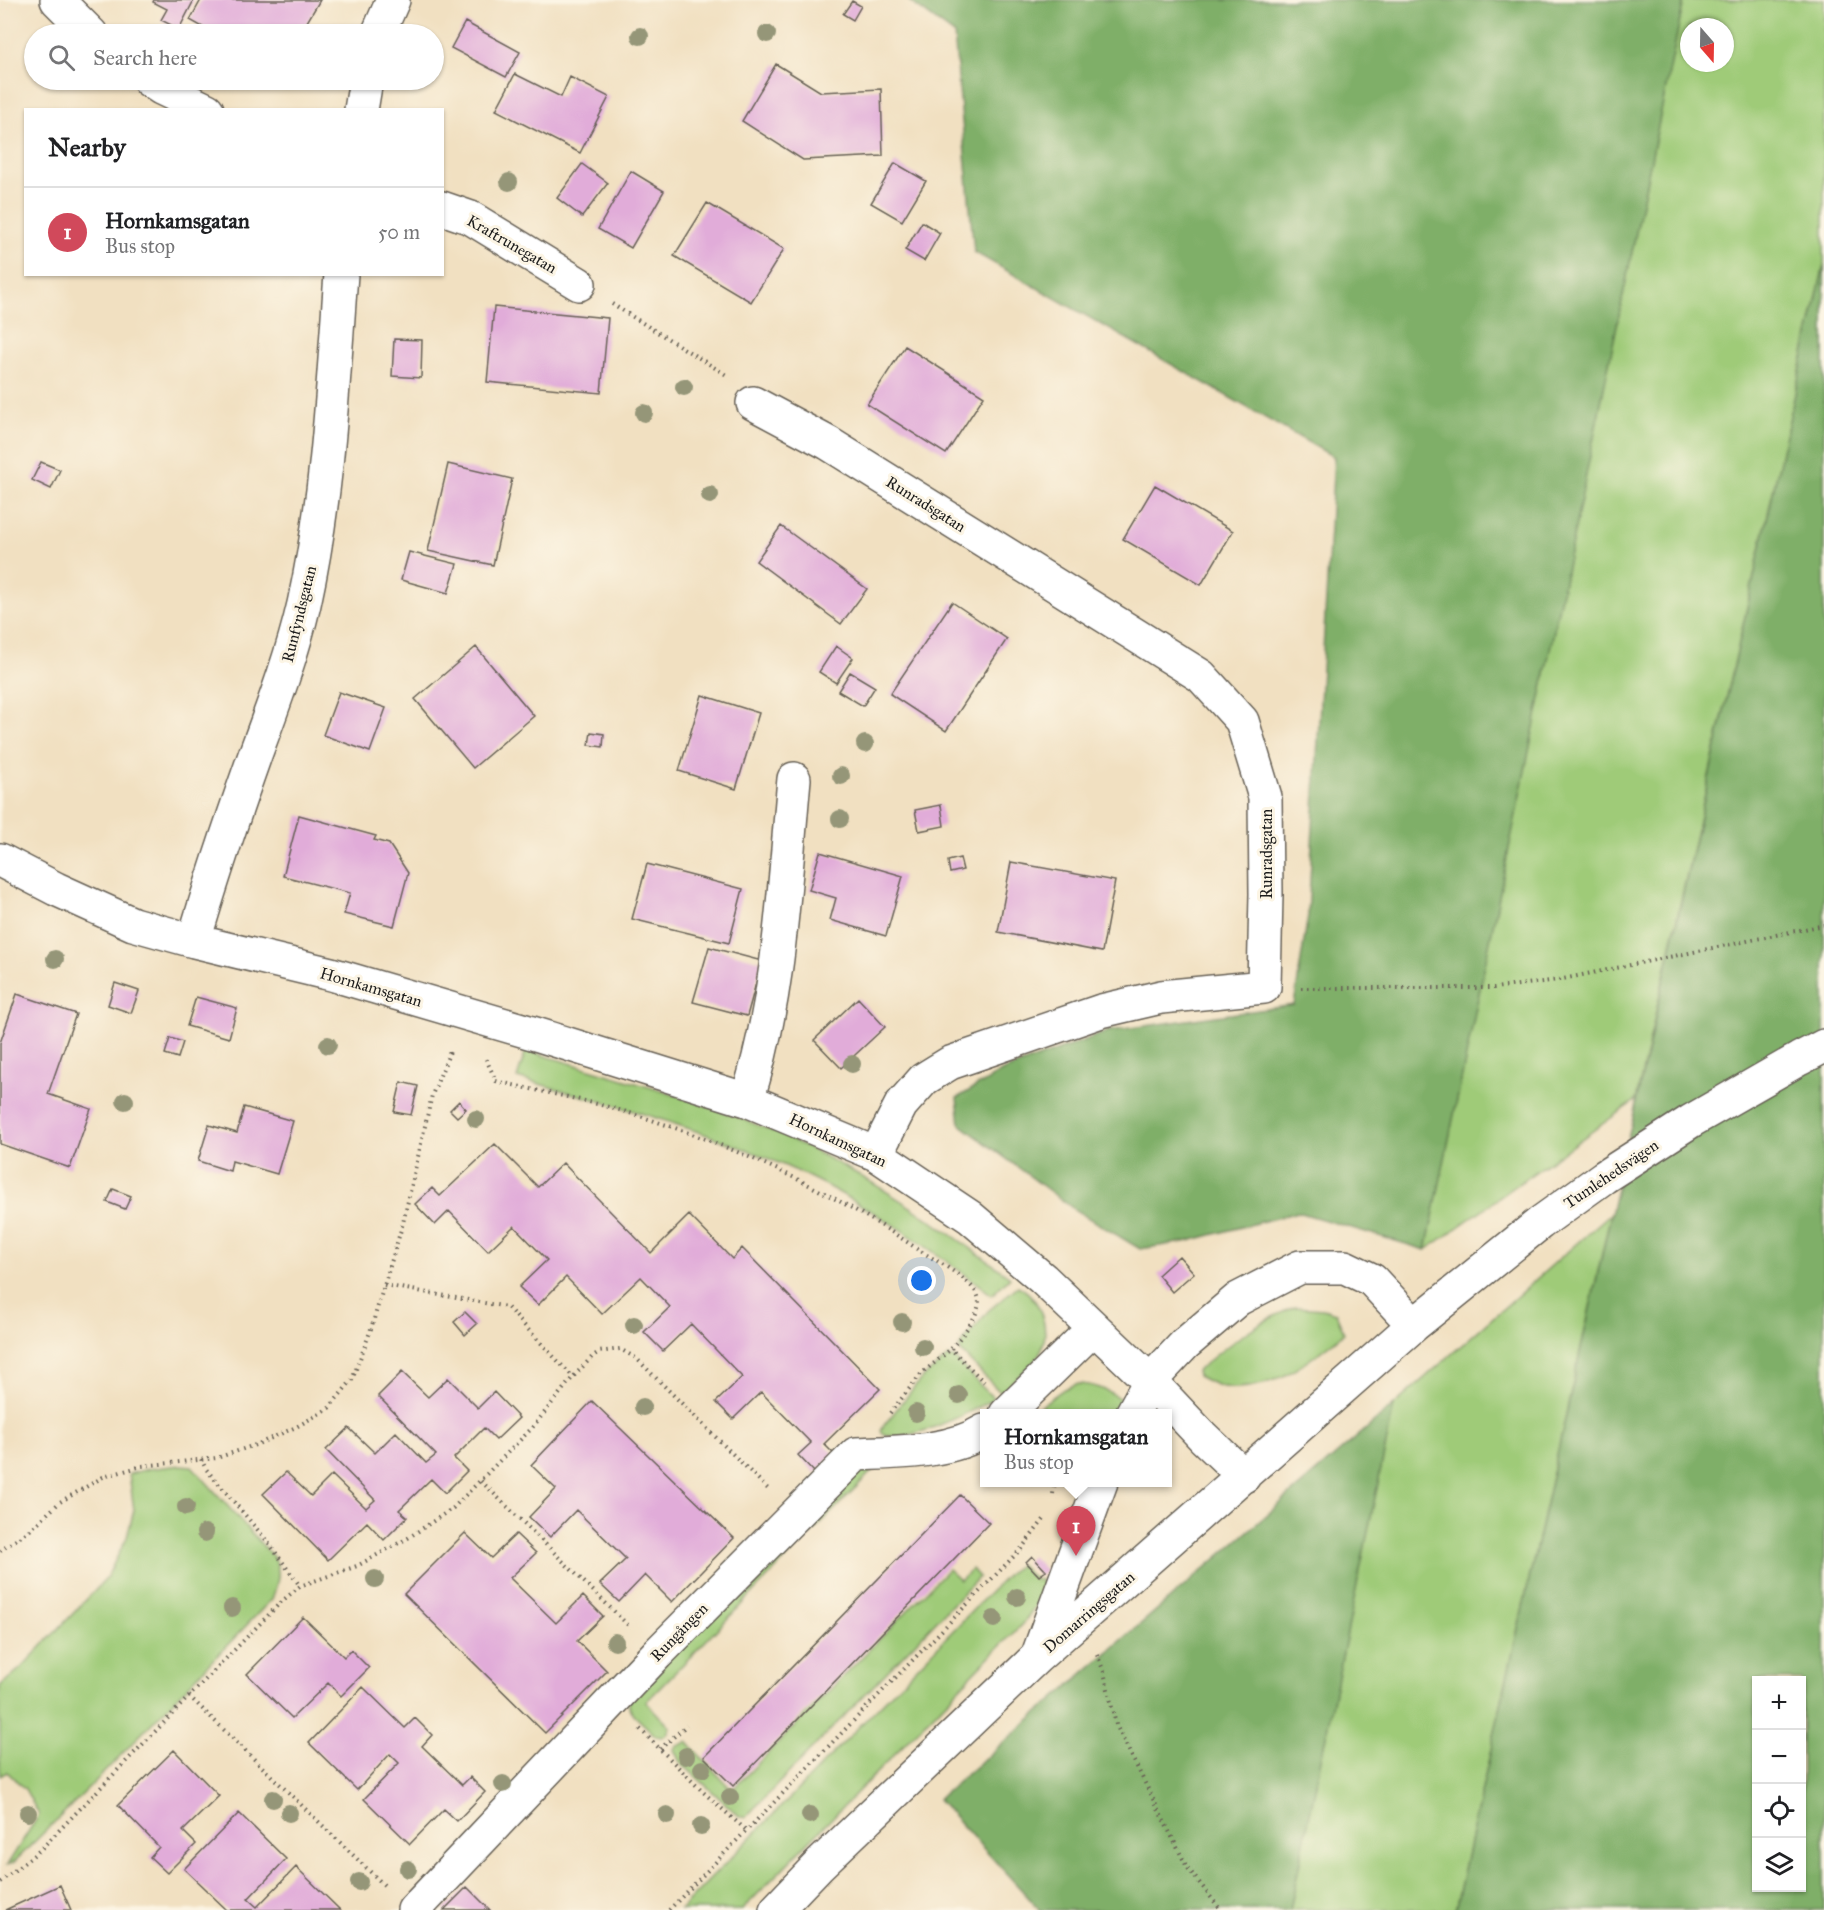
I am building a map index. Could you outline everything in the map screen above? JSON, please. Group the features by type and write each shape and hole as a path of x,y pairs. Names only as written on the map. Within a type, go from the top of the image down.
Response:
{"street":[{"path":"57,0 81,24"},
{"path":"382,24 393,0"},
{"path":"165,90 203,108"},
{"path":"361,108 364,90"},
{"name":"Kraftrunegatan","path":"444,209 471,218 579,284"},
{"name":"Runfyndsgatan","path":"194,941 216,867 282,681 303,606 318,533 330,435 341,276"},
{"name":"Runradsgatan","path":"753,403 828,443 1201,676 1242,721 1266,798 1264,987"},
{"path":"747,1100 759,1062 776,969 794,779"},
{"name":"Hornkamsgatan","path":"3,874 133,924 331,974 539,1035 747,1100 876,1154 970,1218 1043,1279 1150,1381 1244,1476"},
{"path":"876,1154 901,1105 924,1079 950,1063 1101,1011 1161,997 1264,987"},
{"name":"Tumlehedsvägen","path":"1413,1325 1539,1223 1604,1177 1691,1121 1824,1046"},
{"path":"1134,1409 1150,1381 1185,1344 1238,1299 1300,1267 1345,1267 1372,1280 1413,1325"},
{"name":"Domarringsgatan","path":"776,1910 818,1866 1037,1657 1413,1325"},
{"path":"1011,1409 1094,1328"},
{"path":"856,1454 920,1451 973,1438 980,1434"},
{"name":"Rungången","path":"404,1902 612,1702 856,1454"},
{"path":"1037,1657 1076,1556 1090,1508 1099,1487"}],"path":[{"path":"579,284 724,372 753,403"},
{"path":"1264,987 1494,988 1558,980 1824,925"},
{"path":"0,1551 30,1530 60,1502 103,1477 142,1466 217,1458 258,1444 296,1427 328,1407 352,1380 370,1332 403,1223 432,1095 465,1015"},
{"path":"465,1015 496,1081 631,1113 747,1155 821,1190 904,1240 965,1281 977,1293 979,1302 971,1322 951,1349 921,1374 856,1454"},
{"path":"384,1285 507,1307 573,1377"},
{"path":"0,1882 40,1850 280,1603 300,1586 357,1566 408,1538 453,1508 532,1428 592,1356 600,1352 620,1349 636,1358 793,1516"},
{"path":"951,1349 1007,1409"},
{"path":"201,1459 268,1542 300,1586"},
{"path":"481,1481 657,1654"},
{"path":"1051,1505 1054,1487"},
{"path":"669,1910 1021,1550 1048,1511"},
{"path":"1104,1672 1116,1725 1187,1867 1221,1910"},
{"path":"189,1696 404,1902"},
{"path":"612,1702 746,1830"},
{"path":"660,1749 687,1725"}],"green space":[{"path":"908,0 1684,0 1426,1250 1298,1212 1185,1242 1140,1249 1075,1210 960,1124 957,1098 1003,1071 1109,1031 1294,1005 1308,915 1334,457 974,252 954,34"},
{"path":"1684,0 1824,0 1824,265 1636,1100 1426,1250 1680,19 1680,72 1734,72 1734,18 1680,18"},
{"path":"1824,265 1824,1910 1455,1910"},
{"path":"526,1050 687,1099 781,1135 871,1182 955,1237 1010,1277 992,1295 900,1229 801,1173 697,1131 517,1078"},
{"path":"1611,1213 1455,1910 1290,1910 1394,1405"},
{"path":"1018,1286 1026,1291 1038,1307 1044,1326 1044,1337 1042,1347 1034,1361 1000,1392 962,1353 959,1347 988,1311"},
{"path":"1295,1307 1323,1309 1336,1313 1344,1333 1289,1373 1258,1385 1242,1388 1224,1387 1198,1376 1197,1371 1243,1334"},
{"path":"948,1357 954,1358 993,1398 935,1427 902,1436 889,1436 881,1431 920,1380"},
{"path":"1076,1384 1089,1385 1101,1388 1123,1400 1120,1409 1041,1409 1040,1406 1064,1389"},
{"path":"1394,1405 1290,1910 1040,1910 938,1799"},
{"path":"869,1464 873,1470 646,1702 670,1727 667,1734 662,1737 656,1736 629,1707 630,1694"},
{"path":"181,1465 192,1466 274,1558 278,1573 272,1599 90,1787 13,1863 7,1865 39,1815 25,1789 7,1772 0,1776 0,1686 21,1668 106,1579 127,1537 134,1510 129,1474"},
{"path":"1020,1565 1035,1580 1039,1579 1046,1586 1025,1621 742,1910 680,1910 1011,1571"},
{"path":"948,1569 960,1580 972,1569 979,1577 745,1818 739,1816 680,1762 674,1750 675,1747 687,1742 732,1790"}],"building":[{"path":"154,0 194,0 182,24 169,24 161,20 167,9 153,2"},
{"path":"201,0 320,0 306,24 197,24 190,20"},
{"path":"852,1 861,6 853,20 843,14"},
{"path":"465,22 520,52 506,77 451,48"},
{"path":"776,64 821,92 881,89 883,156 803,160 742,121"},
{"path":"515,74 561,97 570,77 609,97 580,153 496,110"},
{"path":"895,163 926,181 902,221 871,203"},
{"path":"582,164 608,183 582,217 557,198"},
{"path":"631,171 664,191 631,248 598,229"},
{"path":"707,203 784,249 751,302 674,256"},
{"path":"922,222 940,233 924,261 905,250"},
{"path":"494,307 608,318 601,393 487,382"},
{"path":"394,339 422,340 421,378 392,376"},
{"path":"905,346 984,396 946,454 867,404"},
{"path":"41,462 60,470 51,489 32,480"},
{"path":"448,464 512,479 493,565 428,551"},
{"path":"1155,485 1233,531 1201,585 1123,539"},
{"path":"781,526 867,589 841,624 756,561"},
{"path":"409,552 457,564 448,593 401,580"},
{"path":"952,602 1007,639 946,731 890,694"},
{"path":"836,646 853,658 836,683 819,672"},
{"path":"476,647 534,716 473,768 415,699"},
{"path":"850,672 875,687 863,706 838,691"},
{"path":"339,692 386,708 370,752 323,735"},
{"path":"702,695 759,713 736,789 679,771"},
{"path":"591,732 604,734 603,747 589,745"},
{"path":"941,805 944,826 919,831 915,810"},
{"path":"299,815 376,836 374,840 389,844 408,873 394,926 344,914 350,893 283,876"},
{"path":"820,852 903,876 886,936 830,920 836,898 809,890"},
{"path":"960,858 963,870 950,873 948,861"},
{"path":"1011,862 1115,881 1102,952 998,932"},
{"path":"647,864 743,889 729,943 632,919"},
{"path":"709,947 762,961 747,1016 693,1002"},
{"path":"115,983 139,991 131,1013 108,1005"},
{"path":"17,994 76,1014 48,1094 91,1109 70,1168 0,1144 0,1043"},
{"path":"196,997 237,1008 229,1038 187,1026"},
{"path":"858,998 885,1027 841,1068 814,1040"},
{"path":"170,1038 183,1042 178,1058 165,1054"},
{"path":"401,1082 418,1086 411,1115 394,1112"},
{"path":"459,1101 466,1109 457,1117 450,1110"},
{"path":"244,1107 293,1121 277,1174 232,1161 230,1171 198,1161 209,1125 237,1133"},
{"path":"495,1144 538,1187 563,1163 651,1253 689,1215 732,1259 742,1248 880,1389 824,1444 834,1454 815,1473 798,1455 811,1443 761,1392 733,1419 716,1402 742,1377 691,1324 663,1351 644,1332 670,1307 641,1277 602,1314 566,1277 538,1305 519,1287 547,1260 514,1226 488,1251 449,1211 435,1225 415,1204 432,1188 440,1196"},
{"path":"113,1189 131,1196 125,1209 107,1202"},
{"path":"1179,1256 1194,1273 1172,1292 1158,1275"},
{"path":"465,1312 477,1324 465,1335 454,1322"},
{"path":"402,1372 428,1397 448,1378 478,1408 494,1392 519,1418 496,1440 484,1428 454,1458 467,1471 445,1493 431,1479 399,1510 407,1517 384,1540 367,1522 328,1560 263,1494 286,1472 311,1496 332,1475 366,1508 375,1500 326,1450 349,1428 375,1453 396,1432 426,1463 436,1455 378,1396"},
{"path":"592,1401 734,1538 672,1602 645,1575 619,1602 600,1584 626,1559 576,1510 550,1537 529,1517 556,1489 531,1465"},
{"path":"960,1495 989,1523 733,1786 704,1757"},
{"path":"465,1533 491,1558 516,1534 536,1553 510,1578 556,1623 583,1596 603,1616 577,1641 607,1671 545,1733 404,1594"},
{"path":"1032,1556 1046,1571 1039,1576 1026,1562"},
{"path":"303,1617 344,1657 351,1650 369,1668 341,1696 328,1683 292,1718 247,1674"},
{"path":"363,1687 405,1728 415,1718 432,1735 422,1746 462,1785 470,1777 485,1792 457,1821 444,1809 410,1844 364,1799 399,1763 390,1754 357,1790 309,1743"},
{"path":"174,1750 219,1796 183,1831 196,1844 167,1873 150,1857 159,1847 118,1805"},
{"path":"239,1813 286,1859 248,1899 257,1907 296,1867 340,1910 227,1910 184,1869"},
{"path":"60,1885 71,1910 5,1910"},
{"path":"467,1887 490,1910 444,1910"}],"place":[{"name":"Hornkamsgatan","path":"1076,1556"}]}
